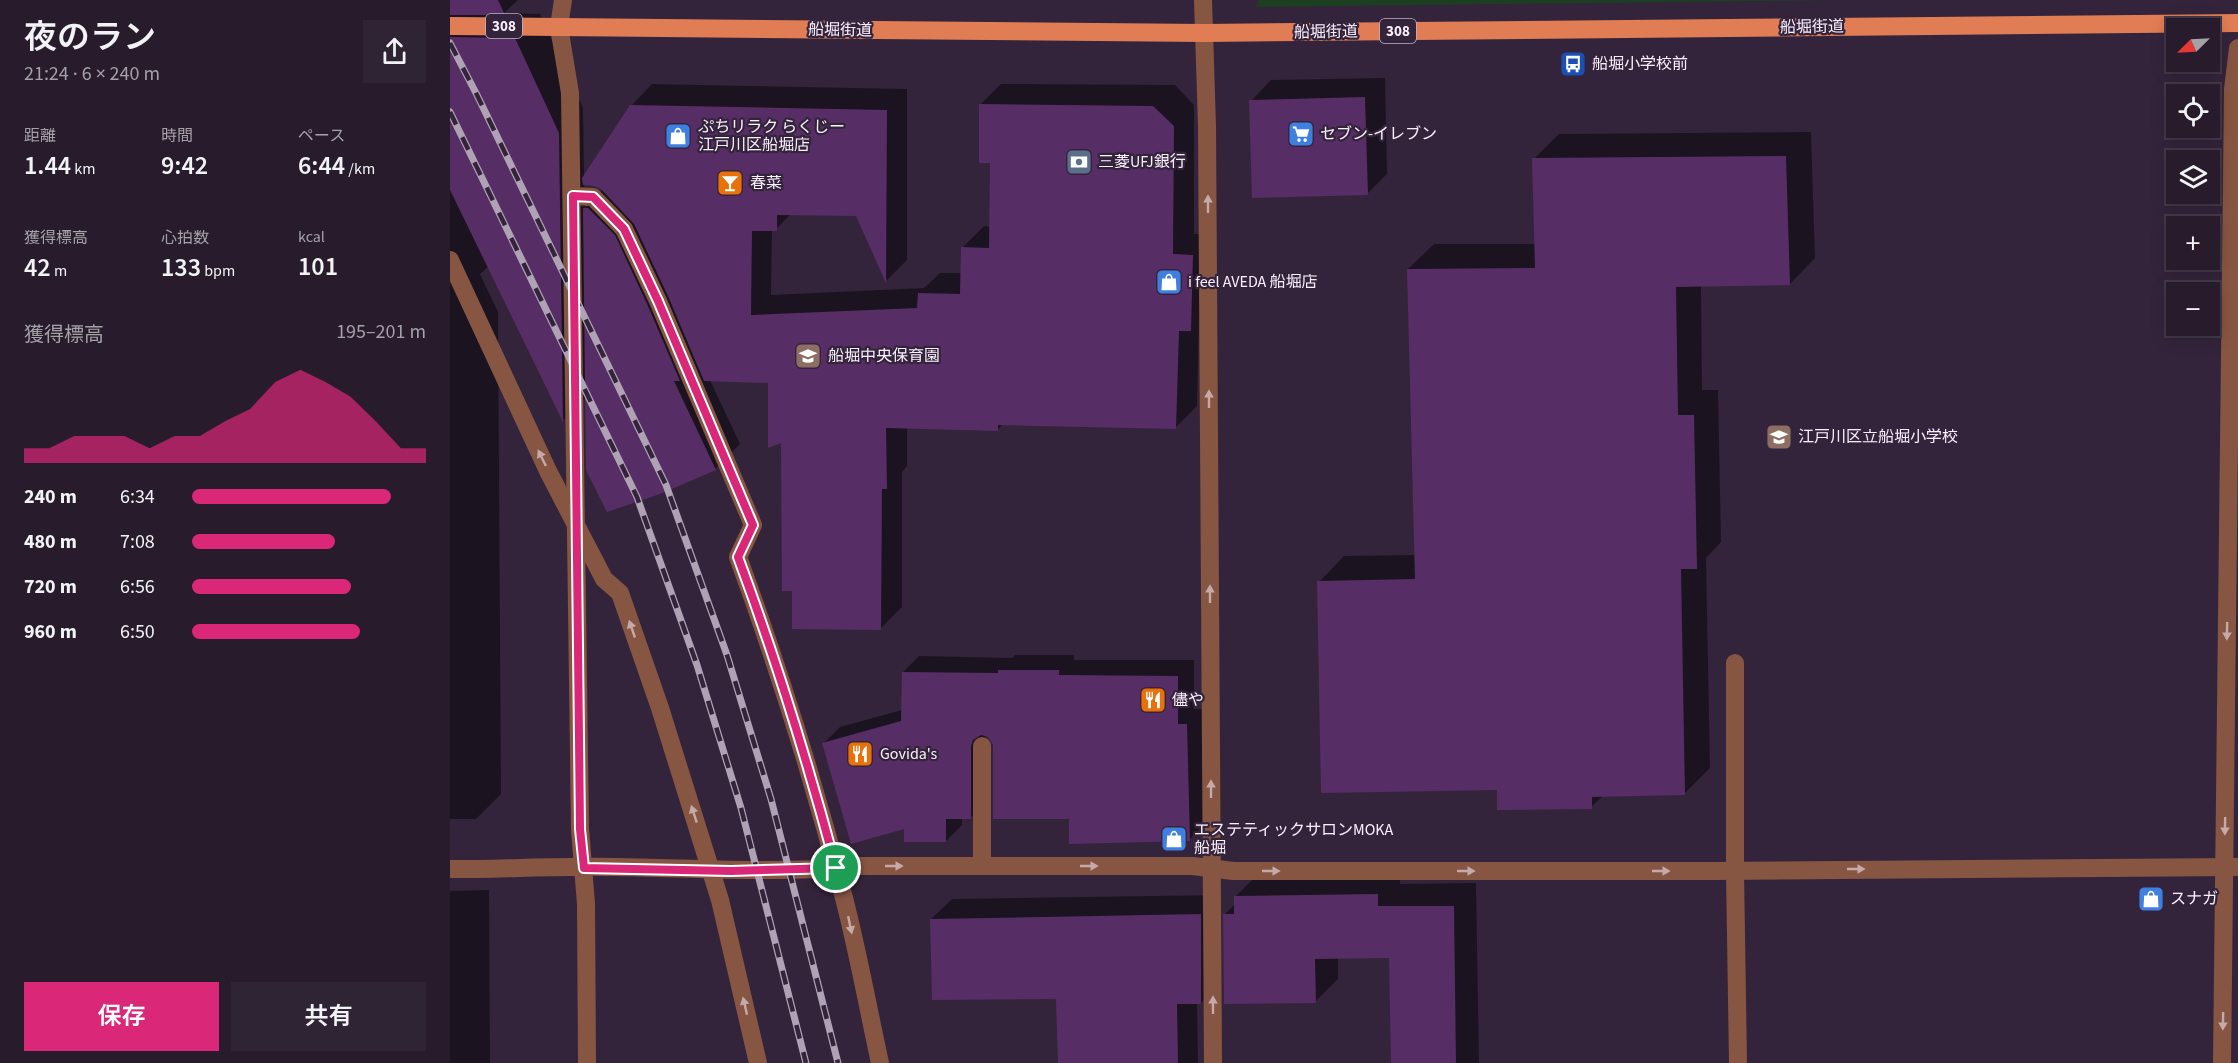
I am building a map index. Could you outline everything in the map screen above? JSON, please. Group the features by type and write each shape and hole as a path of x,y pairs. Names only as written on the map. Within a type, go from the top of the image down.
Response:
{"main road":[{"name":"船堀街道","path":"450,26 1204,33 2238,23"}],"street":[{"path":"563,0 559,27 570,93 573,196 580,829 584,868 587,1063"},
{"path":"1203,0 1207,138 1213,1063"},
{"path":"2222,1063 2231,867 2233,89 2238,48"},
{"path":"573,196 593,197 624,229 658,301 753,525 738,557 761,619 806,757 844,899 880,1063"},
{"path":"450,260 541,456 604,579 620,593 660,708 720,900 758,1063"},
{"path":"1735,663 1738,1063"},
{"path":"982,746 982,866"},
{"path":"450,869 811,870 860,866 1193,866 1233,871 2231,867"}],"green space":[{"path":"1259,0 1847,0 1255,7"}],"building":[{"path":"450,0 498,0 505,15 450,15"},
{"path":"450,37 515,38 559,133 563,422 450,190"},
{"path":"1365,97 1368,195 1252,198 1249,100"},
{"path":"979,104 1153,106 1174,126 1173,254 1193,255 1191,331 1179,331 1176,429 998,425 998,431 886,428 887,489 882,489 881,630 792,629 792,591 782,591 781,443 768,448 768,383 704,381 634,224 601,189 583,185 582,178 630,105 887,110 886,283 856,216 777,215 777,231 752,231 751,315 917,308 918,293 960,294 961,247 989,248 990,163 979,163"},
{"path":"1786,156 1790,285 1676,287 1678,415 1694,415 1697,569 1681,569 1685,795 1592,797 1592,809 1497,810 1497,790 1321,793 1317,581 1415,579 1407,269 1535,268 1532,158"},
{"path":"583,208 588,208 615,235 680,381 674,381 716,470 660,494 607,512 586,470"},
{"path":"998,670 1059,670 1059,675 1178,676 1178,724 1187,724 1190,841 1069,844 1069,819 993,819 993,745 988,737 981,735 973,740 971,746 971,819 946,819 946,842 904,842 904,829 851,844 822,743 901,721 902,672 998,673"},
{"path":"1378,894 1378,906 1454,906 1456,1063 1391,1063 1389,958 1315,959 1316,1003 1224,1004 1223,914 1234,914 1234,896"},
{"path":"1201,914 1201,1004 1177,1004 1178,1063 1058,1063 1056,999 932,1000 930,919"}],"railway":[{"path":"450,43 666,485 727,655 771,799 838,1063"},
{"path":"450,112 637,497 697,665 741,808 806,1063"}],"place":[{"name":"船堀小学校前","path":"1573,64"},
{"name":"セブン-イレブン","path":"1301,134"},
{"name":"ぷちリラク らくじー 江戸川区船堀店","path":"678,136"},
{"name":"三菱UFJ銀行","path":"1079,162"},
{"name":"春菜","path":"730,183"},
{"name":"i feel AVEDA 船堀店","path":"1169,282"},
{"name":"船堀中央保育園","path":"808,356"},
{"name":"江戸川区立船堀小学校","path":"1779,437"},
{"name":"儘や","path":"1153,700"},
{"name":"Govida's","path":"860,754"},
{"name":"エステティックサロンMOKA 船堀","path":"1174,839"},
{"name":"スナガ","path":"2151,899"}],"route":[{"path":"573,196 593,197 624,229 658,301 753,525 738,557 761,619 806,757 836,868 731,871 584,868 580,829 573,196"}]}
